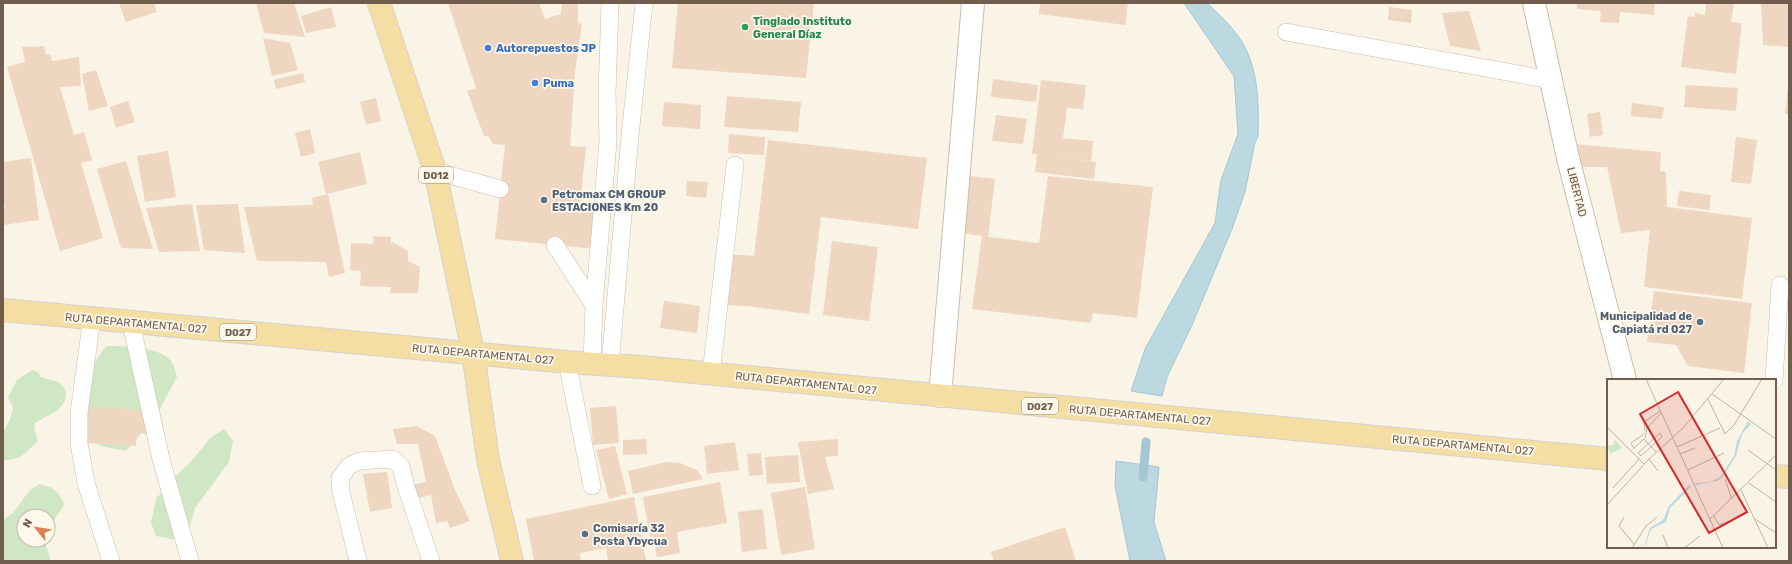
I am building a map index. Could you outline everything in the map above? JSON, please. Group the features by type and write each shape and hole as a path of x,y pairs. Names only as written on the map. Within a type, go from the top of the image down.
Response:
{"main road":[{"name":"D012","path":"379,3 435,171 473,352 488,460 512,561"},
{"name":"RUTA DEPARTAMENTAL 027","path":"3,310 131,323 711,374 1607,459"},
{"path":"1776,476 1789,477"}],"street":[{"path":"940,396 973,3"},
{"name":"LIBERTAD","path":"1534,3 1568,158 1625,379"}],"lane":[{"path":"601,364 594,305 608,142 610,3"},
{"path":"601,364 630,136 644,3"},
{"path":"1286,32 1551,80"},
{"path":"711,374 735,165"},
{"path":"435,171 500,189"},
{"path":"555,245 594,305"},
{"path":"1774,379 1780,285"},
{"path":"92,318 79,413 80,443 86,483 111,561"},
{"path":"131,323 162,459 190,561"},
{"path":"568,362 592,486"},
{"path":"358,561 341,492 340,478 349,466 359,461 393,459 401,466 406,487 431,561"}],"green space":[{"path":"106,346 141,348 159,353 172,362 177,377 156,416 126,451 100,446 95,422 82,397 86,375"},
{"path":"32,370 38,372 41,377 60,383 66,393 65,399 63,404 55,412 35,423 34,429 38,441 20,457 5,460 3,459 3,432 10,420 13,408 8,397 17,380"},
{"path":"224,429 233,441 229,462 195,508 188,532 176,540 156,536 151,523 156,499 173,478 190,463 210,438"},
{"path":"39,484 49,487 58,493 64,505 56,517 56,508 17,508 29,491"},
{"path":"16,509 16,548 47,548 51,561 3,561 3,520"}],"water":[{"path":"1184,3 1207,3 1229,24 1243,44 1249,56 1256,82 1258,137 1255,142 1245,192 1232,229 1192,325 1167,377 1162,396 1131,391 1145,349 1215,223 1221,180 1238,134 1234,76"},
{"path":"1116,461 1159,467 1154,522 1166,561 1130,561 1115,486"}],"building":[{"path":"119,3 154,3 157,12 126,22"},
{"path":"256,3 294,3 305,37 264,33"},
{"path":"448,3 539,3 545,19 561,14 562,3 578,3 578,23 582,24 575,72 570,146 586,147 580,205 598,206 594,249 495,239 505,145 493,144 488,136 484,136 467,91 476,88"},
{"name":"Tinglado Instituto General Díaz","path":"678,3 814,3 806,78 672,68"},
{"path":"1040,3 1128,3 1125,25 1039,14"},
{"path":"1577,3 1655,3 1654,15 1620,12 1619,23 1600,22 1601,11 1577,9"},
{"path":"1706,3 1734,3 1731,22 1742,23 1736,74 1681,67 1688,16 1695,17 1695,13 1705,15"},
{"path":"1761,3 1789,3 1789,47 1763,45"},
{"path":"331,7 336,27 306,33 301,16"},
{"path":"1389,7 1412,10 1411,23 1388,20"},
{"path":"1469,11 1481,51 1450,46 1442,13"},
{"path":"263,38 290,43 298,70 272,76"},
{"path":"44,46 46,55 50,54 52,61 79,57 81,86 60,87 74,135 84,132 92,160 81,163 103,238 60,251 7,67 25,62 22,47"},
{"path":"96,70 108,106 89,111 82,74"},
{"path":"303,73 305,82 276,89 274,80"},
{"path":"993,79 1038,85 1036,102 991,97"},
{"path":"1041,80 1086,85 1083,109 1067,108 1063,138 1093,141 1091,161 1049,156 1096,162 1094,179 1035,172 1037,154 1032,154"},
{"path":"1686,85 1738,88 1736,111 1684,107"},
{"path":"1788,87 1789,114 1785,114"},
{"path":"727,96 801,102 798,132 724,127"},
{"path":"376,98 381,121 366,125 360,102"},
{"path":"128,101 135,122 116,128 110,107"},
{"path":"664,102 701,105 700,129 662,126"},
{"path":"1632,103 1664,107 1662,119 1631,116"},
{"path":"1600,112 1603,135 1590,137 1587,114"},
{"path":"996,115 1027,119 1023,144 992,141"},
{"path":"310,129 315,153 301,157 295,133"},
{"path":"729,134 765,137 764,155 728,153"},
{"path":"1736,137 1757,140 1751,184 1731,182"},
{"path":"768,140 927,158 918,229 821,217 809,314 747,306 722,305 728,254 754,256"},
{"path":"1573,144 1661,152 1660,171 1666,172 1667,207 1752,218 1742,299 1644,287 1650,230 1621,233 1607,167 1581,167"},
{"path":"168,151 176,197 145,202 137,156"},
{"path":"360,152 367,184 326,194 318,162"},
{"path":"31,158 39,220 3,225 3,208 5,208 3,192 3,162"},
{"path":"126,161 153,249 121,248 97,169"},
{"path":"970,176 995,179 988,237 963,233"},
{"path":"1048,176 1153,187 1137,318 1093,313 1091,323 972,309 982,236 1039,243"},
{"path":"687,181 708,182 706,198 686,196"},
{"path":"1679,191 1711,195 1709,210 1677,206"},
{"path":"328,194 345,273 329,277 326,262 257,261 244,207 313,205 312,198"},
{"path":"192,204 200,251 159,252 146,208"},
{"path":"238,204 245,253 204,250 196,205"},
{"path":"373,236 391,237 391,244 392,242 408,251 408,261 420,267 418,293 390,293 391,287 360,286 361,271 350,270 351,243 373,244"},
{"path":"832,241 878,247 869,321 823,315"},
{"name":"Municipalidad de Capiatá rd 027","path":"1654,291 1752,303 1744,373 1688,366 1676,345 1647,342"},
{"path":"664,301 700,306 697,333 660,328"},
{"path":"616,406 619,443 593,445 590,408"},
{"path":"85,407 142,410 141,417 148,418 148,434 137,433 136,446 83,443"},
{"path":"417,426 435,436 455,490 470,521 450,528 447,521 436,523 431,495 414,499 410,485 426,482 418,444 397,444 393,429"},
{"path":"646,439 647,454 623,455 623,440"},
{"path":"838,439 838,456 825,457 834,489 808,494 798,442"},
{"path":"735,442 739,470 707,474 704,446"},
{"path":"615,446 627,494 609,499 596,450"},
{"path":"761,453 763,475 749,476 747,454"},
{"path":"798,455 800,482 767,484 765,457"},
{"path":"667,462 680,463 697,470 703,479 633,494 628,471"},
{"path":"387,472 392,508 370,512 363,474"},
{"path":"720,482 727,523 677,532 680,553 657,557 653,536 650,537 643,497"},
{"path":"805,487 815,549 781,555 771,493"},
{"name":"Comisaría 32 Posta Ybycua","path":"634,497 646,561 608,561 606,548 580,553 581,561 534,561 526,519"},
{"path":"763,509 767,549 742,552 738,512"},
{"path":"1065,527 1076,561 994,561 991,552"}],"waterway":[{"path":"1143,477 1146,442"}],"place":[{"name":"Tinglado Instituto General Díaz","path":"745,27"},
{"name":"Autorepuestos JP","path":"488,48"},
{"name":"Puma","path":"535,83"},
{"name":"Petromax CM GROUP ESTACIONES Km 20","path":"544,200"},
{"name":"Municipalidad de Capiatá rd 027","path":"1700,322"},
{"name":"Comisaría 32 Posta Ybycua","path":"585,534"}]}
